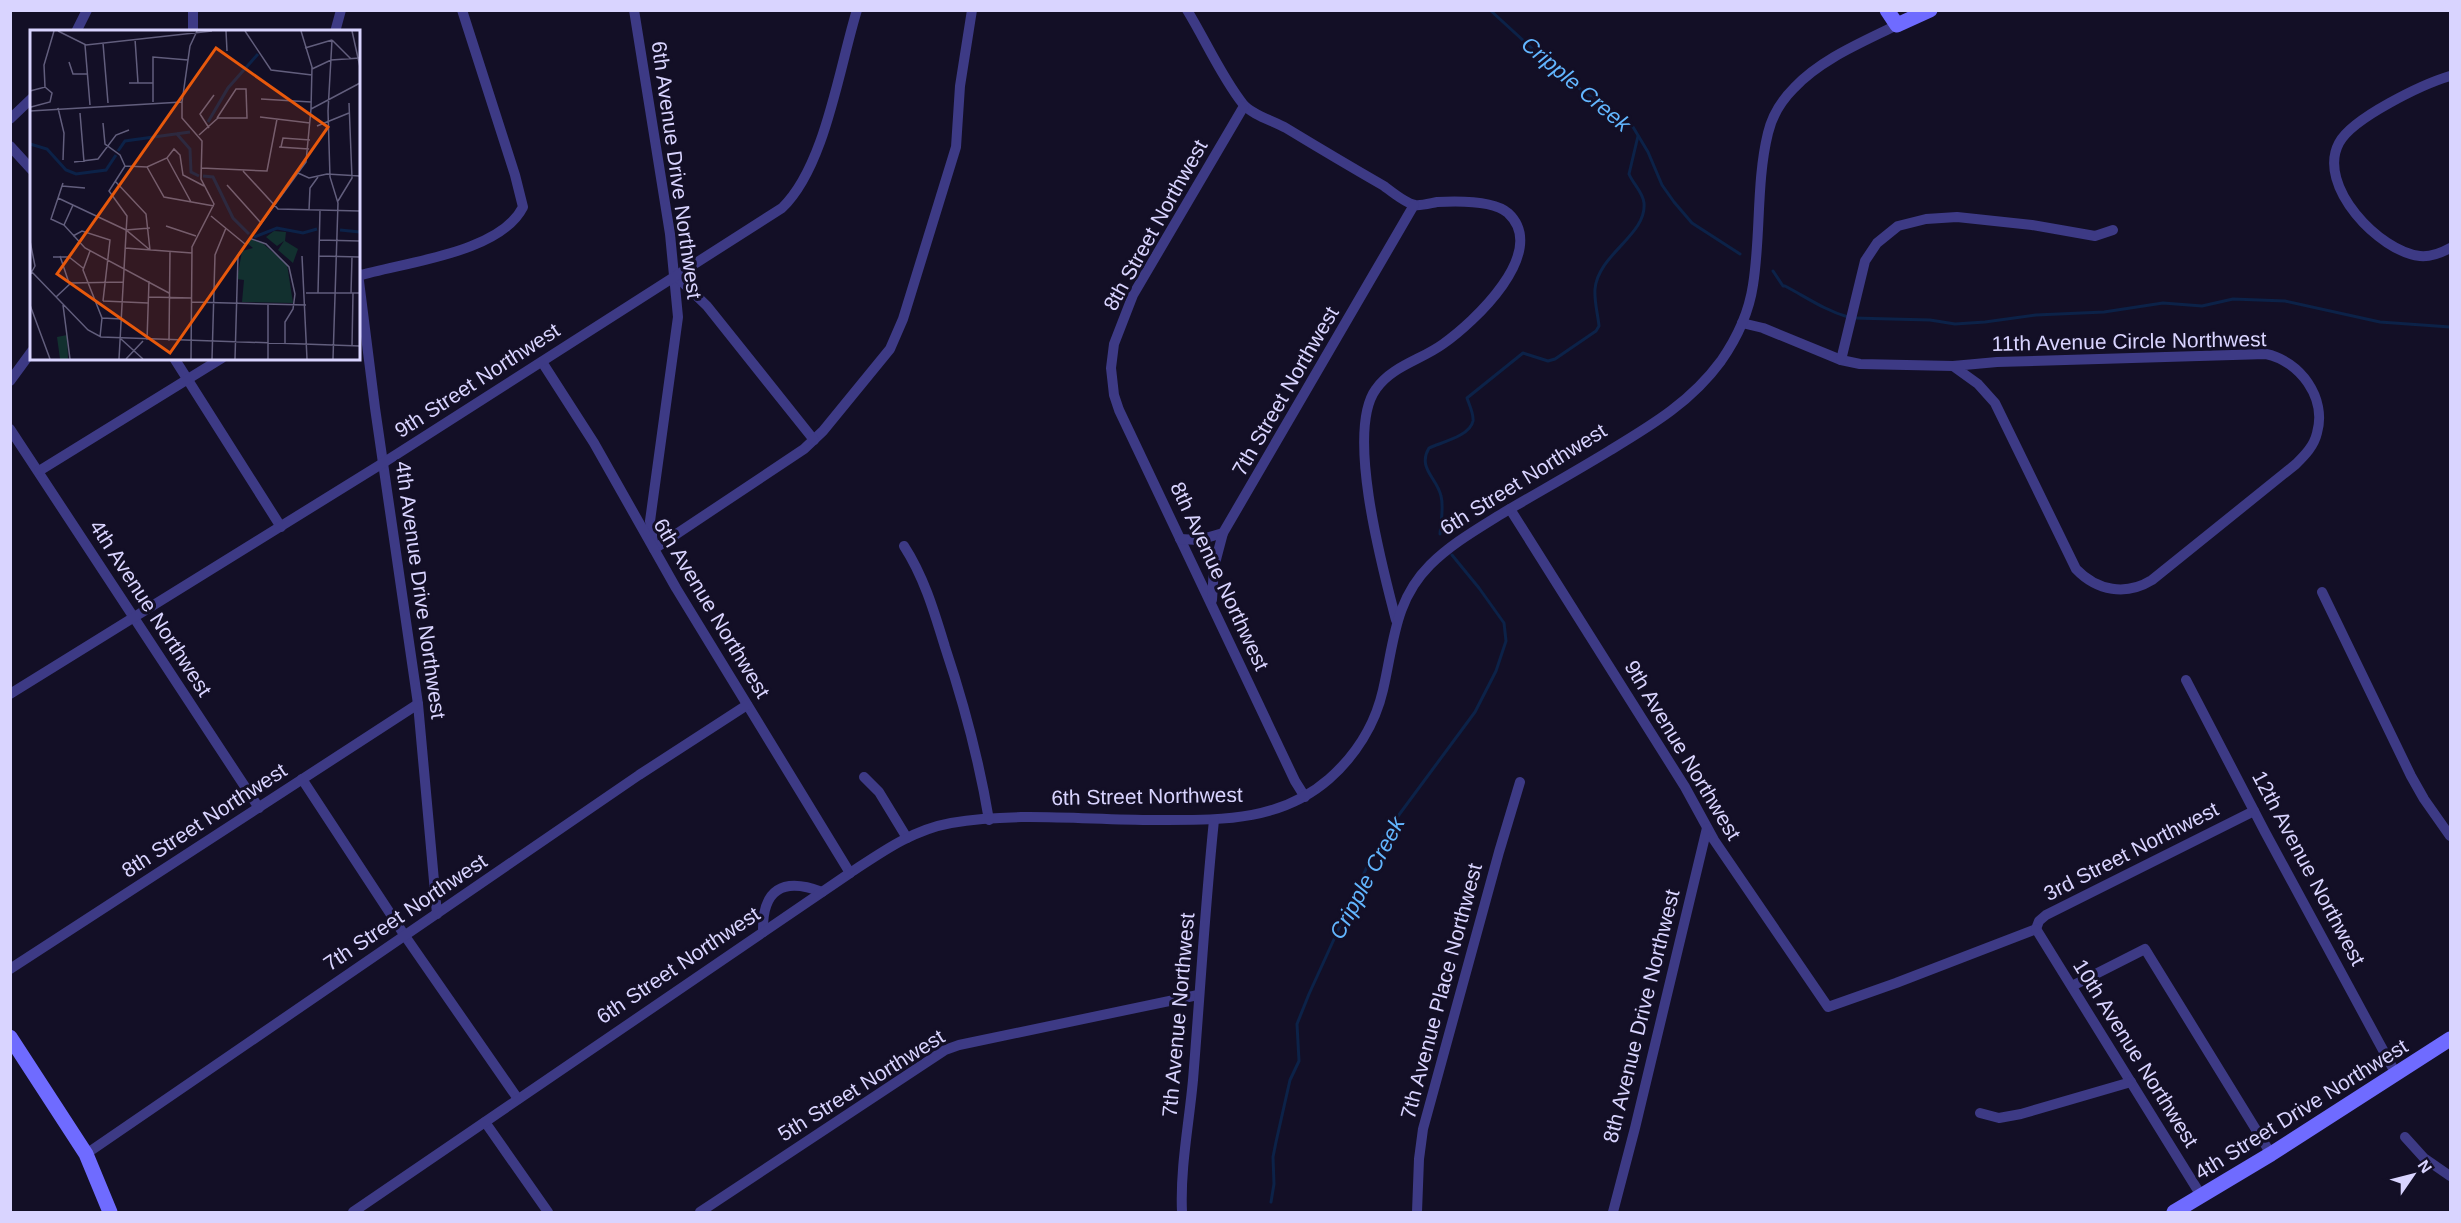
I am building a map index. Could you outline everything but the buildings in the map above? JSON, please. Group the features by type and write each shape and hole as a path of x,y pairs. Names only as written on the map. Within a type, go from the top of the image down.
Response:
{"main road":[{"path":"1887,10 1897,25"},
{"name":"6th Street Northwest","path":"1897,25 1930,10"},
{"path":"10,1037 86,1154 110,1212"},
{"name":"4th Street Drive Northwest","path":"2174,1212 2202,1197 2451,1040"}],"street":[{"path":"77,30 87,10"},
{"path":"193,30 194,10"},
{"path":"336,30 341,10"},
{"path":"360,275 469,248 509,225 523,207 515,175 462,10"},
{"name":"6th Avenue Drive Northwest","path":"634,10 676,276 678,317 650,521 654,549"},
{"name":"9th Street Northwest","path":"10,694 383,463 782,208 801,185 819,144 858,10"},
{"path":"654,549 814,440 890,349 903,319 956,147 960,86 972,10"},
{"path":"1187,10 1244,106 1282,126 1414,205 1459,200 1507,212 1514,222 1520,246 1513,270 1485,306 1457,333 1442,345 1387,377 1376,389 1365,418 1367,480 1383,571 1396,620"},
{"name":"6th Street Northwest","path":"353,1212 850,873 907,838 949,824 989,820 1214,820 1262,814 1305,797 1342,766 1367,732 1383,692 1396,620 1412,587 1432,563 1462,539 1677,408 1713,372 1732,343 1742,322 1753,286 1768,132 1777,111 1795,86 1813,71 1897,25"},
{"path":"2451,76 2386,106 2354,125 2338,144 2334,160 2342,194 2379,239 2400,251 2422,256 2437,254 2451,248"},
{"path":"10,119 30,100"},
{"name":"8th Street Northwest","path":"1111,368 1114,344 1130,301 1244,106"},
{"path":"10,147 30,168"},
{"name":"7th Street Northwest","path":"1212,604 1214,567 1223,533 1414,205"},
{"path":"1841,360 1865,261 1877,243 1889,232 1904,224 1926,219 1957,217 2032,225 2095,236 2113,230"},
{"path":"676,276 707,306 814,440"},
{"name":"4th Avenue Drive Northwest","path":"360,283 418,704 437,914"},
{"name":"11th Avenue Circle Northwest","path":"1742,322 1763,328 1841,360 1864,365 1953,366 1997,362 2266,354 2286,361 2302,374 2310,386 2318,409 2318,431 2312,447 2296,464 2152,580 2137,588 2112,590 2096,585 2076,569 1995,403 1977,384 1953,366"},
{"path":"10,381 30,354"},
{"path":"175,360 281,527"},
{"path":"39,471 219,360"},
{"name":"6th Avenue Northwest","path":"542,362 594,444 747,705 850,873"},
{"name":"8th Avenue Northwest","path":"1111,368 1114,395 1119,410 1295,781 1305,797"},
{"name":"4th Avenue Northwest","path":"10,429 259,808"},
{"name":"9th Avenue Northwest","path":"1510,509 1685,787 1707,828 1745,888 1828,1007"},
{"path":"1180,539 1199,540 1223,533"},
{"path":"904,546 925,585 966,711 982,776 989,820"},
{"path":"2322,592 2411,776 2424,799 2451,836"},
{"name":"12th Avenue Northwest","path":"2186,680 2254,811 2397,1074"},
{"name":"8th Street Northwest","path":"10,969 418,704"},
{"name":"7th Street Northwest","path":"86,1154 639,775 747,705"},
{"path":"864,777 879,792 907,838"},
{"path":"302,779 405,936 518,1099"},
{"name":"7th Avenue Place Northwest","path":"1417,1212 1419,1159 1424,1129 1520,782"},
{"name":"3rd Street Northwest","path":"1828,1007 1896,984 2036,929 2039,921 2046,915 2254,811"},
{"name":"7th Avenue Northwest","path":"1182,1212 1183,1166 1189,1120 1214,820"},
{"name":"8th Avenue Drive Northwest","path":"1613,1212 1707,828"},
{"path":"763,933 762,914 768,898 782,888 794,884 822,892"},
{"name":"10th Avenue Northwest","path":"2036,929 2202,1197"},
{"path":"2072,986 2145,949 2271,1154"},
{"name":"5th Street Northwest","path":"700,1212 945,1050 959,1045 1198,995"},
{"path":"1980,1113 1999,1118 2022,1114 2131,1082"},
{"path":"485,1122 548,1212"},
{"path":"2405,1137 2424,1158 2451,1176"}],"waterway":[{"name":"Cripple Creek","path":"1490,10 1562,76 1633,127 1648,152 1662,185 1674,202 1692,223 1740,254"},
{"name":"Cripple Creek","path":"1440,534 1442,500 1426,467 1426,455 1429,448 1461,435 1471,426 1473,415 1467,398 1523,353 1548,361 1555,359 1596,331 1599,326 1595,294 1598,277 1604,265 1631,235 1643,214 1643,199 1629,174 1638,136"},
{"path":"1773,271 1783,286 1848,317"},
{"path":"1854,318 1930,320 1955,324 2036,315 2104,312 2163,303 2202,306 2233,299 2285,301 2380,322 2450,327"},
{"name":"Cripple Creek","path":"1271,1202 1274,1184 1273,1157 1290,1080 1299,1061 1297,1024 1309,994 1366,869 1387,831 1475,712 1496,671 1506,641 1504,623 1452,555"}]}
